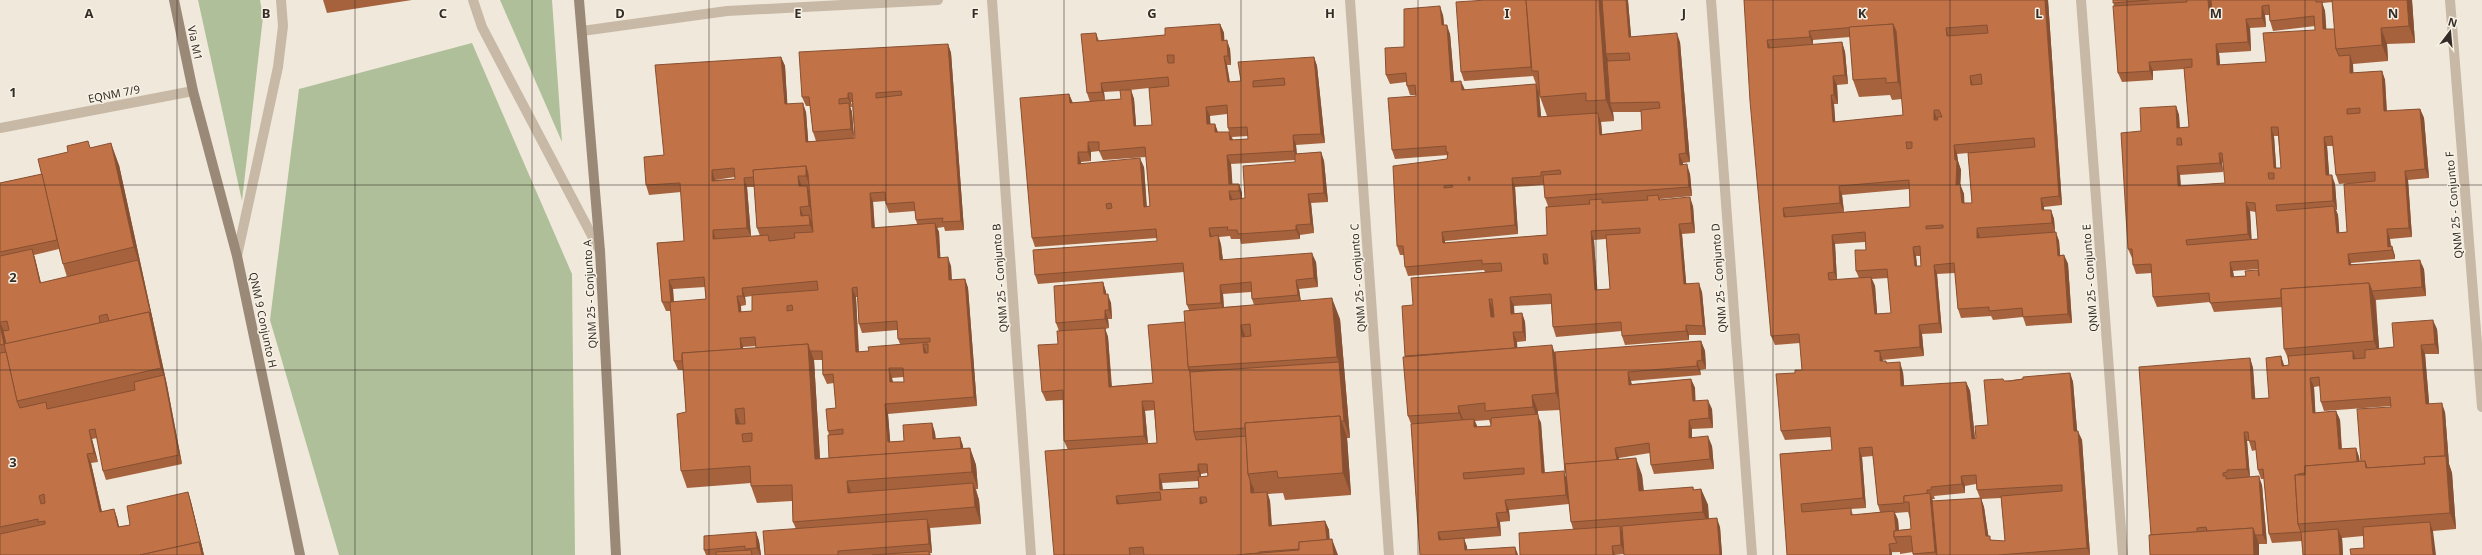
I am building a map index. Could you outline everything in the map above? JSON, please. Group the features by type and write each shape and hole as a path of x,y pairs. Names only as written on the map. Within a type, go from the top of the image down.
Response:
{"main road":[{"name":"Via M1","path":"174,0 193,92"},
{"name":"QNM 25 - Conjunto A","path":"579,0 600,251 616,555"},
{"name":"QNM 9 Conjunto H","path":"193,92 237,256 300,555"}],"street":[{"path":"237,256 278,67 283,26 280,0"},
{"path":"473,0 482,27 600,251"},
{"path":"582,31 727,11 938,0"},
{"name":"QNM 25 - Conjunto B","path":"992,0 1031,555"},
{"name":"QNM 25 - Conjunto C","path":"1350,0 1389,555"},
{"name":"QNM 25 - Conjunto D","path":"1711,0 1752,555"},
{"name":"QNM 25 - Conjunto E","path":"2081,0 2123,555"},
{"name":"QNM 25 - Conjunto F","path":"2450,0 2482,408"},
{"name":"EQNM 7/9","path":"0,128 193,92"}],"green space":[{"path":"198,0 260,0 263,17 242,201"},
{"path":"500,0 552,0 562,142"},
{"path":"472,43 572,274 575,555 339,555 270,320 299,89"}],"building":[{"path":"1526,0 1531,67 1461,72 1456,2"},
{"path":"1526,0 1599,0 1606,100 1586,101 1586,93 1540,97 1538,71 1532,71"},
{"path":"1602,0 1626,0 1629,37 1677,33 1686,153 1679,154 1680,165 1687,164 1689,187 1545,198 1543,175 1561,174 1560,170 1541,172 1541,176 1512,178 1515,225 1442,232 1443,243 1547,235 1546,207 1590,204 1589,200 1602,199 1602,203 1648,200 1647,196 1658,195 1659,200 1690,197 1692,223 1679,224 1684,284 1699,283 1703,326 1686,325 1686,331 1622,336 1621,322 1553,327 1551,294 1510,297 1511,314 1522,313 1523,332 1513,332 1515,348 1405,356 1402,306 1413,305 1411,278 1502,271 1501,263 1482,264 1482,260 1405,267 1403,246 1397,246 1393,166 1447,159 1448,152 1446,152 1446,146 1392,150 1388,98 1416,96 1415,85 1407,86 1406,73 1386,75 1385,48 1404,47 1404,9 1440,6 1442,25 1447,25 1451,82 1461,81 1462,90 1536,84 1538,117 1598,113 1600,135 1642,130 1641,110 1660,108 1659,102 1610,103 1607,61 1630,60 1629,53 1606,54","holes":["1452,185 1453,187 1444,188 1444,186","1640,228 1640,233 1606,235 1610,289 1595,290 1591,231","1543,254 1547,254 1548,264 1544,264","1489,299 1492,299 1494,317 1491,317"]},
{"path":"1744,0 2045,0 2059,196 2041,198 2042,210 2051,210 2052,223 1977,228 1977,238 2056,232 2058,256 2064,255 2068,314 2023,317 2022,308 1989,311 1989,307 1958,309 1954,263 1934,265 1939,323 1919,325 1920,347 1874,351 1880,352 1880,361 1886,361 1886,363 1900,362 1901,386 1966,382 1972,439 1976,438 1975,426 1988,425 1984,380 2003,379 2004,381 2010,381 2023,379 2023,377 2070,373 2074,431 2078,431 2087,548 1998,555 1937,555 1932,501 1981,498 1986,536 1990,536 1990,540 2005,541 2001,496 2062,491 2062,485 1977,490 1976,475 1961,476 1962,484 1931,487 1931,490 1927,490 1927,494 1904,496 1904,503 1878,505 1872,447 1859,448 1863,498 1801,504 1802,512 1851,508 1851,515 1894,511 1896,530 1894,531 1894,537 1897,543 1889,544 1890,555 1787,555 1780,454 1832,450 1830,427 1781,431 1776,374 1795,373 1795,370 1802,370 1799,334 1771,336 1750,101","holes":["1893,24 1896,31 1903,115 1833,122 1831,95 1834,95 1833,76 1845,75 1842,42 1768,48 1767,40 1810,37 1809,31","1987,25 1988,33 1947,36 1946,28","1981,74 1982,84 1971,85 1970,76","1934,110 1939,110 1942,117 1937,117 1938,120 1934,120","2034,138 2035,147 1968,153 1972,203 1962,203 1960,184 1956,185 1957,160 1955,160 1954,145","1906,142 1912,142 1912,148 1907,149","1909,180 1910,207 1784,217 1783,208 1840,203 1839,186","1943,225 1943,228 1926,229 1926,226","1865,232 1866,250 1855,250 1856,271 1887,269 1891,313 1875,314 1871,277 1829,280 1828,273 1834,272 1832,235","1920,246 1921,266 1915,266 1913,247"]},
{"path":"2113,0 2149,0 2113,3"},
{"path":"2187,0 2208,0 2209,11 2212,10 2211,0 2316,0 2316,2 2322,2 2323,29 2335,29 2336,49 2339,56 2350,55 2350,73 2382,71 2384,111 2420,109 2425,169 2405,171 2409,228 2387,229 2388,247 2392,246 2392,250 2348,254 2349,265 2420,260 2422,287 2372,291 2369,283 2281,289 2281,298 2210,303 2209,293 2153,297 2151,264 2133,265 2132,249 2128,249 2121,133 2141,131 2140,108 2176,106 2177,128 2189,127 2184,68 2192,67 2192,59 2149,62 2150,71 2118,73 2113,6 2187,2","holes":["2269,5 2270,21 2314,16 2315,30 2263,33 2266,62 2217,65 2216,44 2248,42 2246,19 2262,18 2262,6","2360,108 2360,113 2347,114 2347,109","2271,127 2278,127 2281,168 2274,168","2332,136 2336,175 2375,172 2375,181 2344,184 2347,232 2337,233 2334,206 2277,211 2276,205 2333,201 2332,175 2326,175 2324,137","2177,138 2181,138 2182,145 2177,145","2219,153 2222,153 2225,183 2178,186 2177,166 2220,163","2268,173 2274,173 2274,179 2269,179","2246,202 2255,203 2258,239 2187,245 2186,240 2248,234","2258,260 2259,276 2258,270 2245,271 2246,276 2231,277 2230,262"]},
{"path":"2332,0 2407,0 2409,26 2381,28 2382,45 2336,49"},
{"path":"1220,24 1222,41 1227,40 1228,56 1224,56 1228,82 1241,81 1238,62 1314,57 1321,134 1293,135 1294,151 1227,155 1229,184 1239,184 1239,191 1229,191 1230,200 1245,198 1243,166 1295,162 1295,154 1321,152 1324,193 1308,194 1311,224 1296,225 1296,230 1238,234 1237,230 1227,230 1228,227 1209,228 1210,237 1218,235 1220,260 1312,253 1314,278 1296,280 1298,295 1252,299 1251,282 1220,285 1221,303 1187,305 1183,263 1035,275 1033,250 1157,241 1156,229 1032,238 1020,98 1069,94 1070,103 1121,99 1120,90 1131,90 1134,126 1152,125 1149,88 1169,86 1168,77 1101,83 1102,92 1087,93 1081,34 1096,33 1097,41 1165,35 1165,28","holes":["1167,55 1174,55 1174,63 1168,63","1284,78 1285,85 1253,87 1253,81","1227,105 1228,128 1247,127 1248,139 1230,140 1229,132 1215,132 1215,124 1207,124 1206,107","1088,142 1099,142 1099,151 1145,147 1150,206 1144,207 1140,158 1078,164 1078,152 1088,152","1111,203 1112,208 1107,209 1106,204"]},
{"path":"1893,24 1898,82 1886,83 1886,78 1853,80 1849,27"},
{"path":"948,44 961,221 942,222 943,218 916,220 914,202 886,204 885,192 870,193 872,228 935,223 938,258 948,257 949,280 965,279 974,397 885,404 888,442 904,441 903,425 932,423 933,439 960,437 961,449 829,458 828,435 843,434 843,429 828,431 826,409 836,408 833,374 823,375 822,351 810,351 808,344 756,348 755,337 740,338 741,349 682,353 682,361 674,361 670,302 662,302 657,243 684,241 680,183 646,185 644,157 664,155 655,65 781,57 785,104 803,103 806,142 855,138 852,93 848,93 848,98 839,99 839,104 849,103 851,129 813,132 809,97 802,97 799,52","holes":["901,91 902,95 876,98 876,93","806,166 813,232 794,233 795,238 769,241 768,235 713,239 713,230 747,228 744,178 754,177 753,170","734,168 735,179 712,181 712,170","704,277 706,299 671,302 669,280","817,281 818,290 752,295 752,311 739,312 737,296 743,296 742,288","857,287 859,324 897,321 898,339 930,338 930,342 868,347 869,351 856,352 852,288","792,305 793,310 787,311 787,306","923,344 928,344 928,353 924,353","889,368 903,368 904,382 890,382"]},
{"path":"88,141 90,148 111,143 134,247 63,264 38,159 68,152 67,146"},
{"path":"806,166 806,176 798,176 799,186 807,186 809,206 800,207 801,216 809,215 810,225 757,228 753,170"},
{"path":"42,174 57,240 0,252 0,183"},
{"path":"32,249 40,283 138,260 152,319 149,312 109,321 107,314 99,316 100,323 6,344 3,331 9,330 7,321 0,322 0,256"},
{"path":"1103,282 1104,294 1108,294 1109,310 1105,310 1105,319 1056,323 1054,286"},
{"path":"2369,283 2374,341 2284,349 2281,289"},
{"path":"1332,298 1337,357 1188,367 1184,311","holes":["1250,324 1251,336 1242,337 1241,325"]},
{"path":"149,312 161,368 17,401 4,344"},
{"path":"2433,320 2435,344 2421,345 2426,404 2442,403 2445,456 2424,457 2425,464 2367,468 2365,461 2361,462 2357,409 2391,407 2390,397 2321,402 2319,377 2310,378 2313,413 2336,411 2339,449 2356,448 2357,462 2305,466 2305,473 2295,475 2298,524 2301,532 2269,534 2263,469 2258,470 2255,441 2249,441 2248,432 2244,432 2247,469 2227,470 2227,472 2223,473 2223,476 2226,476 2226,479 2259,476 2263,535 2255,535 2253,528 2207,531 2206,527 2197,528 2197,532 2151,535 2139,367 2250,358 2252,399 2269,398 2266,358 2281,356 2282,366 2289,365 2288,356 2353,351 2353,359 2365,358 2365,350 2394,347 2392,323"},
{"path":"1185,322 1194,432 1196,440 1246,436 1248,474 1251,493 1267,492 1269,526 1325,521 1327,540 1299,542 1299,549 1237,555 1144,555 1143,547 1129,548 1130,555 1054,555 1045,451 1157,443 1154,401 1142,401 1144,436 1064,441 1063,390 1042,392 1038,345 1058,344 1057,331 1105,328 1109,387 1153,383 1148,325","holes":["1198,464 1207,464 1208,476 1198,477 1199,488 1160,490 1159,474 1198,471","1160,492 1161,500 1117,504 1116,496","1200,497 1206,497 1207,502 1200,504"]},
{"path":"0,325 4,344 0,345"},
{"path":"1701,341 1702,360 1697,361 1697,366 1628,372 1629,385 1691,379 1693,401 1708,400 1709,418 1689,420 1689,438 1708,436 1710,459 1651,465 1649,443 1615,448 1617,460 1565,464 1565,472 1555,352"},
{"path":"808,344 815,459 970,448 972,472 847,481 848,493 973,483 975,507 793,522 792,485 751,486 750,466 681,471 677,414 686,412 682,353","holes":["744,408 745,424 736,424 735,409","752,433 752,441 743,442 742,434"]},
{"path":"1552,345 1556,393 1532,395 1533,407 1485,411 1485,403 1458,406 1459,413 1408,416 1403,357"},
{"path":"6,352 17,401 20,408 46,402 47,409 135,390 134,382 164,375 179,455 103,471 95,429 89,430 94,453 87,454 100,512 114,509 118,527 130,525 127,506 188,492 202,549 199,542 140,555 0,555 0,534 45,524 45,521 38,522 38,519 0,527 0,353","holes":["44,494 45,503 41,504 39,496"]},
{"path":"1339,362 1344,421 1341,421 1340,416 1245,423 1245,428 1194,432 1190,372"},
{"path":"1538,414 1542,473 1564,471 1566,495 1505,500 1507,512 1496,513 1498,527 1438,532 1439,540 1464,538 1465,550 1515,547 1516,555 1420,555 1411,424 1474,419 1474,427 1491,426 1491,418","holes":["1524,468 1524,474 1464,479 1463,473"]},
{"path":"1340,416 1343,473 1278,478 1277,471 1248,474 1245,423"},
{"path":"2446,456 2450,513 2298,524 2295,475 2305,475 2305,466 2365,461 2366,468 2425,464 2424,457"},
{"path":"1636,458 1639,491 1693,487 1693,490 1701,489 1703,512 1571,522 1565,464"},
{"path":"1930,493 1935,552 1913,554 1911,536 1894,537 1894,531 1911,529 1909,502 1904,502 1904,496"},
{"path":"1717,518 1720,555 1624,555 1622,526"},
{"path":"927,519 929,544 838,551 838,555 765,555 763,531"},
{"path":"2430,522 2433,555 2351,555 2350,549 2364,548 2363,527"},
{"path":"1620,526 1621,545 1612,546 1613,555 1520,555 1519,533"},
{"path":"2253,528 2254,555 2150,555 2149,535"},
{"path":"2338,529 2340,555 2303,555 2301,532"},
{"path":"756,532 757,548 745,549 745,546 704,550 704,536"},
{"path":"1332,539 1334,555 1237,555 1299,550 1299,542"},
{"path":"199,542 202,555 140,555"},
{"path":"751,550 752,555 716,555 716,552"},
{"path":"929,551 929,555 872,555"}]}
